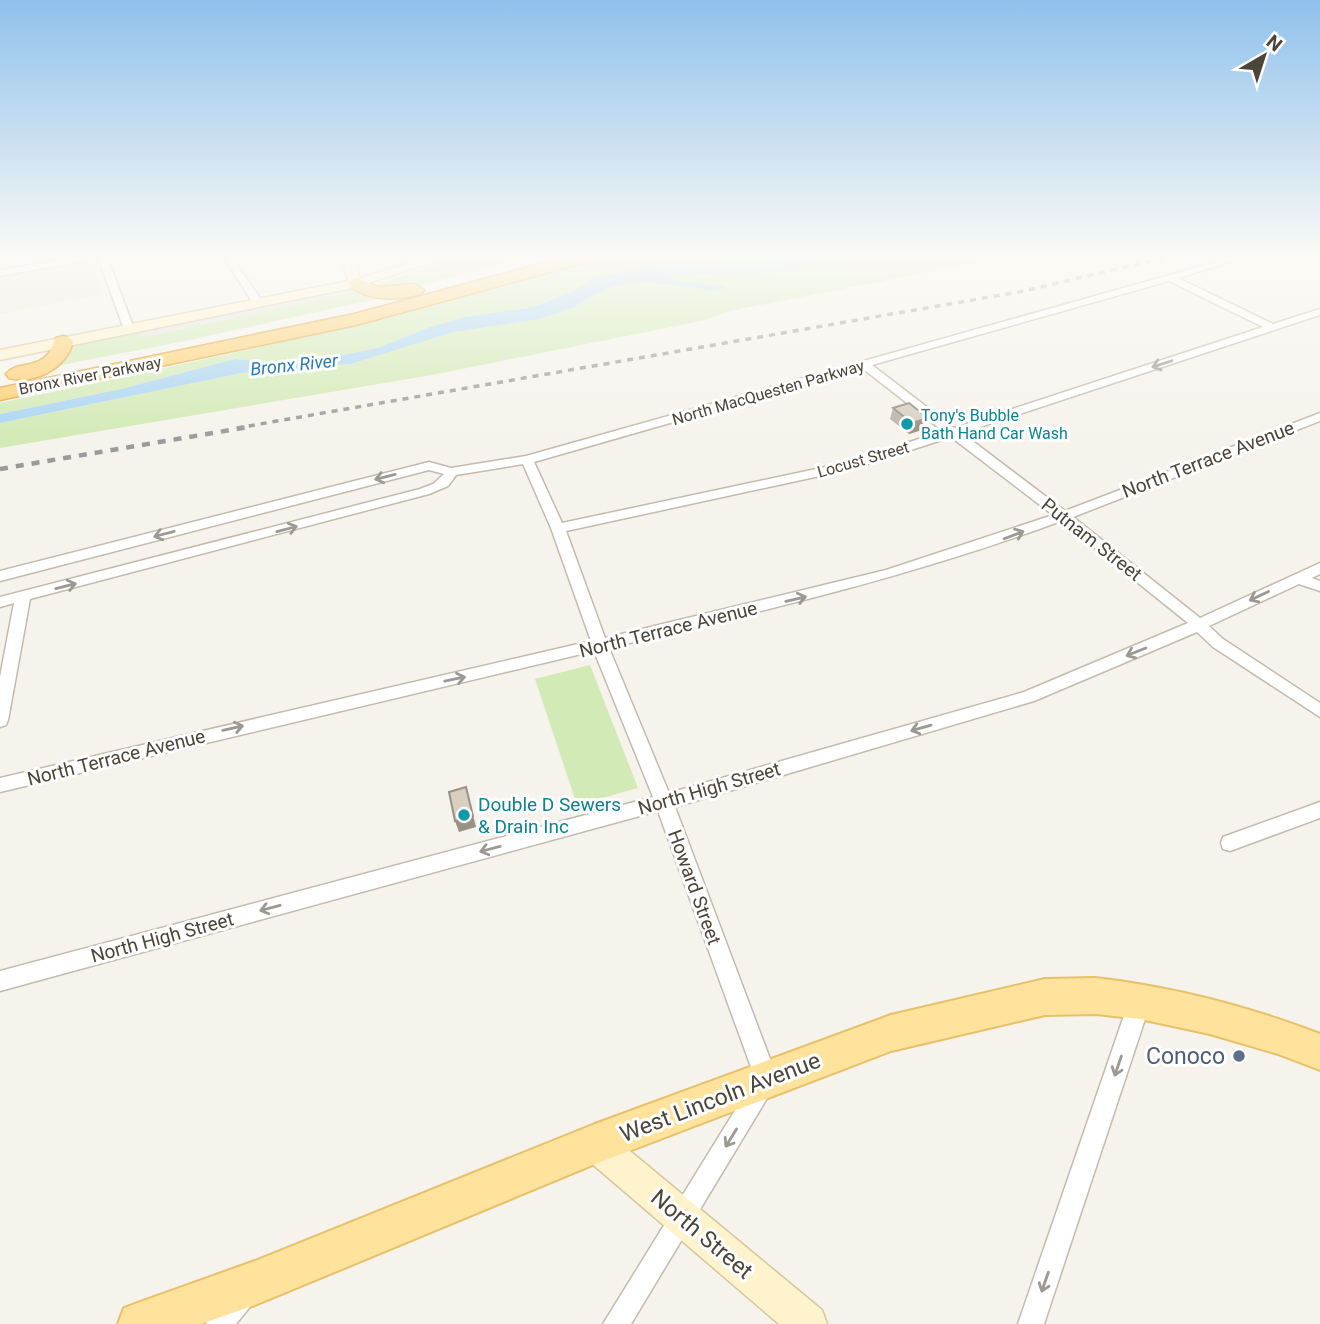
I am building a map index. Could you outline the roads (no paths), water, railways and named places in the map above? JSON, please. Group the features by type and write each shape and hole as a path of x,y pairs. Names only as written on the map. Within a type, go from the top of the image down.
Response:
{"highway":[{"name":"Bronx River Parkway","path":"0,380 315,318"},
{"name":"Bronx River Parkway","path":"0,394 360,318"},
{"path":"0,380 51,364 60,355 63,342"}],"main road":[{"name":"West Lincoln Avenue","path":"140,1324 255,1283 595,1144 891,1033 1045,997 1096,996 1140,1001 1210,1016 1278,1036 1320,1052"}],"street":[{"path":"125,318 129,329"},
{"path":"0,355 187,318"},
{"name":"North MacQuesten Parkway","path":"0,576 404,472 429,467 451,472 527,460 1028,318"},
{"path":"1252,318 1273,328"},
{"name":"Locust Street","path":"558,528 852,465 1303,318"},
{"name":"Putnam Street","path":"864,365 1063,516 1218,643 1320,711"},
{"name":"North Terrace Avenue","path":"0,785 225,730 827,592 998,541 1226,450 1320,417"},
{"name":"Howard Street","path":"527,460 558,528 600,646 664,802 767,1080"},
{"name":"North MacQuesten Parkway","path":"0,602 404,497 441,485 451,472"},
{"name":"North High Street","path":"0,981 664,802 1028,697 1198,625 1320,568"},
{"path":"1298,578 1320,586"},
{"path":"0,720 23,597"},
{"path":"1230,843 1320,810"},
{"path":"1031,1324 1140,1001"},
{"path":"616,1324 767,1080"},
{"name":"North Street","path":"595,1144 808,1324"},
{"path":"219,1324 255,1283"}],"water":[{"name":"Bronx River","path":"462,318 544,318 454,332 351,364 242,373 0,423 0,414 121,389 235,359 273,362 332,357 378,348 430,327"}],"railway":[{"path":"237,428 870,318"},
{"path":"0,469 248,427"}],"place":[{"name":"Tony's Bubble Bath Hand Car Wash","path":"907,424"},
{"name":"Double D Sewers & Drain Inc","path":"464,815"},
{"name":"Conoco","path":"1239,1056"}]}
